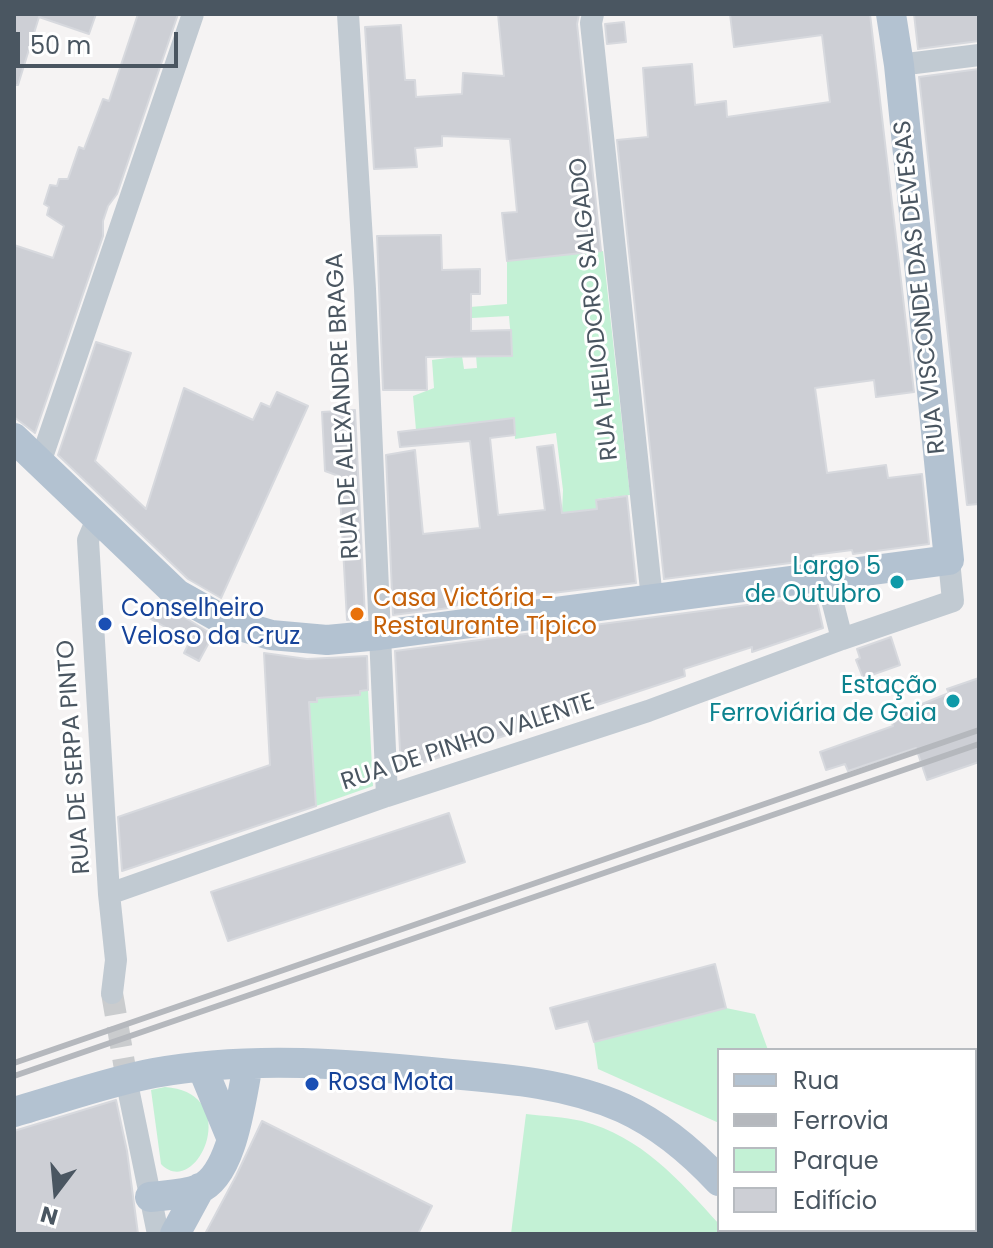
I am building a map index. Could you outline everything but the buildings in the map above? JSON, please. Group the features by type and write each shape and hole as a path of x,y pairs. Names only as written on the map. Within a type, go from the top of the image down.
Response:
{"main road":[{"name":"RUA VISCONDE DAS DEVESAS","path":"891,14 899,65 949,560"},
{"path":"14,438 177,594 227,622 271,635 327,640 380,635 949,560"},
{"path":"14,1112 153,1073 202,1067 311,1063 380,1066 557,1086 606,1101 653,1124 694,1156 717,1179"},
{"path":"150,1197 200,1188 213,1180 222,1168 248,1065"},
{"path":"202,1067 231,1137"},
{"path":"175,1234 200,1188"}],"street":[{"path":"40,463 193,14"},
{"name":"RUA DE ALEXANDRE BRAGA","path":"348,14 365,289 387,796"},
{"name":"RUA HELIODORO SALGADO","path":"593,14 591,23 652,599"},
{"path":"899,65 979,55"},
{"name":"RUA DE SERPA PINTO","path":"97,519 88,540 109,894 116,960 112,993"},
{"path":"826,576 842,639 953,601 949,560"},
{"name":"RUA DE PINHO VALENTE","path":"109,894 387,796 648,711 842,639"},
{"path":"129,1093 158,1234"}],"green space":[{"path":"603,251 630,495 597,499 597,509 562,513 563,490 556,433 515,439 514,418 416,430 413,396 434,388 432,360 462,356 464,369 477,368 476,355 512,351 509,316 472,318 470,307 507,304 507,261"},
{"path":"368,690 373,786 316,806 309,702 317,702 317,698 360,695 360,691"},
{"path":"726,1008 755,1014 767,1048 717,1048 717,1122 598,1069 594,1042"},
{"path":"165,1087 190,1094 203,1107 209,1124 199,1157 188,1168 175,1172 161,1164 151,1090"},
{"path":"526,1114 582,1121 623,1137 674,1176 717,1222 717,1232 727,1234 511,1234"},
{"path":"796,1232 895,1234 797,1234"}],"tunnel":[{"path":"112,993 129,1092"}],"railway":[{"path":"14,1063 979,730"},
{"path":"14,1076 979,744"}],"place":[{"name":"Largo 5 de Outubro","path":"897,582"},
{"name":"Casa Victória - Restaurante Típico","path":"357,614"},
{"name":"Conselheiro Veloso da Cruz","path":"105,624"},
{"name":"Estação Ferroviária de Gaia","path":"953,701"},
{"name":"Rosa Mota","path":"312,1084"}]}
